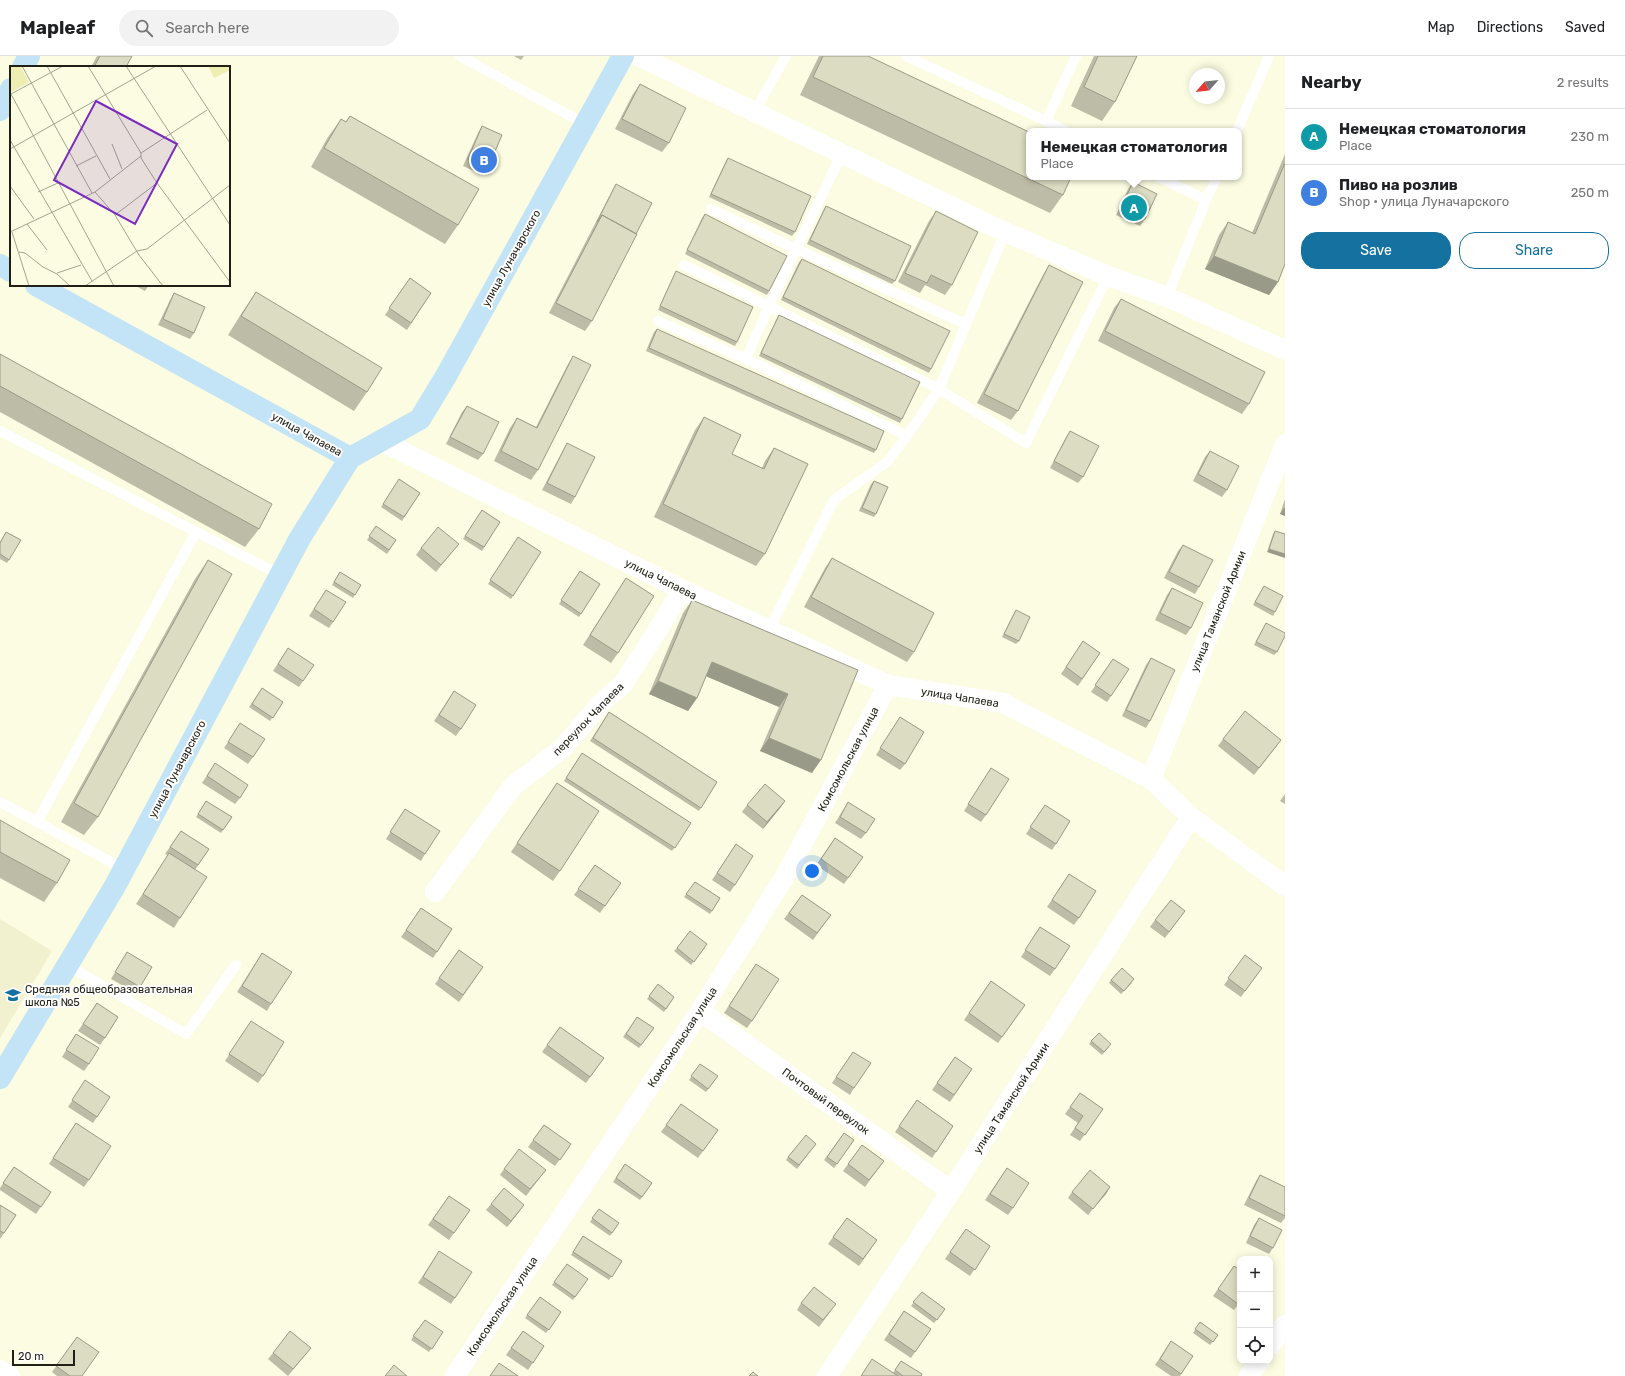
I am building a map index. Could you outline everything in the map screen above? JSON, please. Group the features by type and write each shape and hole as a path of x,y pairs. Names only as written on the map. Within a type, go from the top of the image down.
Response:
{"street":[{"path":"24,66 29,56"},
{"name":"улица Луначарского","path":"381,441 420,419 446,376 623,56"},
{"path":"638,56 1005,232 1108,276 1167,297 1285,350"},
{"path":"0,110 10,92"},
{"path":"0,265 10,270"},
{"name":"улица Чапаева","path":"38,286 350,458 381,441 683,590 888,685 1002,703 1151,779 1191,817 1285,886"},
{"name":"улица Таманской Армии","path":"1151,779 1285,444"},
{"name":"улица Луначарского","path":"0,1078 124,870 300,538 350,458"},
{"name":"переулок Чапаева","path":"435,892 514,785 562,748 600,704 623,684 683,590"},
{"name":"Комсомольская улица","path":"456,1376 700,1011 784,878 888,685"},
{"name":"улица Таманской Армии","path":"827,1376 951,1191 1191,817"},
{"name":"Почтовый переулок","path":"700,1011 951,1191"},
{"path":"1273,1342 1285,1325"},
{"path":"1249,1376 1258,1364"},
{"path":"0,1370 10,1376"}],"lane":[{"path":"460,56 585,124"},
{"path":"755,111 786,56"},
{"path":"906,56 1059,128"},
{"path":"1046,121 1076,56"},
{"path":"1238,128 1269,56"},
{"path":"746,359 769,306 842,153"},
{"path":"1165,180 1206,200"},
{"path":"1167,297 1216,180"},
{"path":"712,209 796,249 966,324"},
{"path":"769,630 834,500 887,462 907,436 939,389 1005,232"},
{"path":"684,264 939,389 1026,443 1108,276"},
{"path":"658,321 746,359 907,436"},
{"path":"0,431 280,575"},
{"path":"37,822 196,532"},
{"path":"0,802 124,870"},
{"path":"67,966 186,1034 236,965"}],"shaded area":[{"name":"Средняя общеобразовательная школа №5","path":"0,919 52,951 0,1038"}],"building":[{"path":"100,56 132,56 127,66 95,66"},
{"path":"823,56 868,56 1026,131 1026,178 813,77"},
{"path":"1098,56 1137,56 1115,102 1084,87"},
{"path":"640,84 686,108 669,143 622,119"},
{"path":"350,116 479,189 458,225 324,148 341,119 346,122"},
{"path":"482,126 502,135 488,168 468,159"},
{"path":"728,158 811,196 795,232 711,194"},
{"path":"1285,163 1285,264 1278,282 1214,256 1228,222 1255,234"},
{"path":"1031,180 1070,180 1063,195"},
{"path":"1133,182 1157,194 1145,219 1121,208"},
{"path":"616,184 652,203 636,234 602,215 597,222"},
{"path":"826,206 911,246 895,281 810,240"},
{"path":"936,211 978,232 952,285 931,275 927,283 905,273"},
{"path":"705,214 787,256 769,291 687,250"},
{"path":"602,215 637,234 592,321 556,303"},
{"path":"802,259 950,331 931,369 783,297"},
{"path":"1049,265 1083,282 1018,411 984,394"},
{"path":"676,271 753,307 737,342 660,306"},
{"path":"410,278 431,293 411,323 389,308"},
{"path":"256,292 382,368 367,392 241,316"},
{"path":"174,293 205,307 194,333 163,319"},
{"path":"1121,299 1265,372 1249,404 1105,331"},
{"path":"779,315 920,382 902,419 761,353"},
{"path":"657,329 884,431 876,450 649,348"},
{"path":"0,354 272,504 259,529 0,386"},
{"path":"573,356 591,365 538,470 501,451 517,418 537,428"},
{"path":"467,406 499,422 483,454 450,437"},
{"path":"704,417 741,435 732,454 764,469 774,448 808,464 765,554 663,504"},
{"path":"1070,431 1099,446 1083,477 1054,461"},
{"path":"567,443 595,457 575,497 547,483"},
{"path":"1210,451 1239,466 1227,490 1198,474"},
{"path":"399,479 420,493 404,517 383,504"},
{"path":"874,481 888,487 876,514 862,508"},
{"path":"482,510 500,522 484,547 465,536"},
{"path":"376,526 396,540 389,550 369,536"},
{"path":"438,527 459,544 441,565 421,548"},
{"path":"1275,531 1285,534 1285,554 1269,549"},
{"path":"6,532 21,540 9,560 0,554 0,543"},
{"path":"518,537 541,552 513,596 490,580"},
{"path":"1183,545 1213,560 1199,587 1169,572"},
{"path":"832,558 934,613 914,652 811,597"},
{"path":"208,560 232,574 98,817 74,803"},
{"path":"580,571 600,584 581,614 561,600"},
{"path":"340,572 361,585 355,595 334,582"},
{"path":"626,578 654,596 618,653 590,635"},
{"path":"1264,586 1283,596 1275,612 1255,602"},
{"path":"1172,588 1203,603 1191,628 1160,613"},
{"path":"326,590 346,602 333,622 314,609"},
{"path":"692,600 858,670 821,760 769,738 788,694 712,662 697,698 658,681"},
{"path":"1016,610 1030,617 1019,641 1004,634"},
{"path":"1266,623 1285,633 1277,652 1256,642"},
{"path":"1083,641 1100,653 1082,679 1066,667"},
{"path":"288,648 314,665 303,681 278,664"},
{"path":"1151,658 1175,670 1150,721 1126,710"},
{"path":"1113,659 1129,669 1111,696 1095,685"},
{"path":"262,688 283,702 273,718 252,704"},
{"path":"454,691 476,705 461,729 439,715"},
{"path":"1245,711 1281,740 1259,768 1223,739"},
{"path":"609,712 717,782 701,808 593,738"},
{"path":"900,717 924,732 905,764 880,748"},
{"path":"240,723 265,739 253,757 228,742"},
{"path":"582,753 691,823 675,848 566,778"},
{"path":"215,763 248,785 240,798 207,776"},
{"path":"991,768 1009,779 986,815 968,804"},
{"path":"557,783 599,811 560,871 517,843"},
{"path":"765,784 785,801 767,822 747,805"},
{"path":"206,801 232,817 223,830 198,814"},
{"path":"848,802 875,819 866,833 840,817"},
{"path":"1045,805 1070,821 1056,844 1030,827"},
{"path":"405,809 440,831 425,854 390,832"},
{"path":"0,820 70,860 57,883 0,852"},
{"path":"181,831 209,849 198,865 170,847"},
{"path":"835,838 863,857 848,878 821,859"},
{"path":"736,844 753,856 735,885 717,873"},
{"path":"169,853 207,877 180,918 143,894"},
{"path":"595,865 621,883 605,906 578,889"},
{"path":"1069,874 1096,891 1079,918 1052,900"},
{"path":"695,882 720,898 712,911 686,894"},
{"path":"802,895 831,915 817,933 789,913"},
{"path":"1171,900 1185,911 1169,932 1155,920"},
{"path":"421,908 452,929 437,952 406,930"},
{"path":"1040,927 1070,946 1055,969 1025,950"},
{"path":"690,931 707,944 694,962 677,948"},
{"path":"459,950 483,967 463,995 439,978"},
{"path":"127,952 152,967 140,987 115,972"},
{"path":"262,953 292,972 271,1004 242,986"},
{"path":"1245,955 1262,968 1245,991 1228,978"},
{"path":"756,964 779,979 752,1021 729,1006"},
{"path":"1122,968 1134,979 1124,991 1111,980"},
{"path":"991,981 1025,1005 1002,1037 969,1013"},
{"path":"658,984 674,997 666,1009 649,996"},
{"path":"97,1003 118,1017 105,1038 83,1024"},
{"path":"637,1017 654,1028 641,1045 626,1034"},
{"path":"251,1021 284,1042 263,1076 229,1054"},
{"path":"560,1027 604,1058 590,1077 547,1045"},
{"path":"1099,1033 1111,1044 1104,1052 1091,1041"},
{"path":"76,1034 99,1048 89,1064 66,1050"},
{"path":"853,1052 871,1063 854,1088 836,1077"},
{"path":"955,1057 972,1069 954,1095 937,1083"},
{"path":"700,1064 718,1076 708,1089 691,1076"},
{"path":"85,1080 110,1097 97,1117 72,1100"},
{"path":"1080,1093 1103,1109 1085,1135 1075,1128 1083,1116 1070,1107"},
{"path":"917,1100 953,1126 936,1152 899,1126"},
{"path":"681,1104 718,1130 703,1151 666,1125"},
{"path":"76,1123 111,1146 89,1180 53,1158"},
{"path":"544,1125 571,1144 560,1160 533,1140"},
{"path":"844,1133 854,1140 837,1164 827,1157"},
{"path":"806,1135 816,1144 799,1165 788,1157"},
{"path":"862,1145 884,1161 869,1180 848,1164"},
{"path":"519,1149 546,1170 530,1189 504,1169"},
{"path":"625,1164 652,1183 642,1197 616,1178"},
{"path":"14,1167 51,1192 41,1207 3,1183"},
{"path":"1007,1168 1029,1183 1013,1208 990,1194"},
{"path":"1090,1170 1110,1187 1093,1209 1072,1192"},
{"path":"1260,1175 1285,1187 1285,1216 1249,1198"},
{"path":"504,1188 524,1205 511,1221 491,1204"},
{"path":"449,1196 470,1210 454,1233 433,1219"},
{"path":"0,1205 16,1215 4,1233 0,1231"},
{"path":"599,1209 619,1223 612,1233 592,1218"},
{"path":"847,1218 877,1240 863,1259 833,1237"},
{"path":"1259,1218 1282,1230 1273,1248 1250,1236"},
{"path":"966,1229 990,1246 975,1270 950,1252"},
{"path":"583,1236 622,1261 612,1277 573,1252"},
{"path":"439,1251 472,1272 455,1298 423,1277"},
{"path":"567,1264 588,1279 575,1297 554,1282"},
{"path":"1234,1266 1237,1268 1237,1303 1218,1289"},
{"path":"814,1287 836,1304 823,1320 801,1303"},
{"path":"922,1292 945,1309 937,1320 913,1302"},
{"path":"540,1297 561,1312 549,1330 527,1315"},
{"path":"904,1311 931,1329 915,1352 889,1334"},
{"path":"425,1320 443,1332 432,1349 413,1336"},
{"path":"1200,1322 1218,1335 1213,1342 1195,1329"},
{"path":"290,1331 311,1348 293,1369 273,1353"},
{"path":"523,1331 544,1346 533,1363 511,1348"},
{"path":"77,1337 99,1352 82,1376 70,1376 56,1366"},
{"path":"1171,1341 1193,1356 1181,1374 1160,1359"},
{"path":"872,1359 898,1376 861,1376"},
{"path":"901,1361 922,1374 921,1376 903,1376 895,1370"},
{"path":"499,1363 518,1376 490,1376"},
{"path":"394,1365 407,1376 385,1376"},
{"path":"753,1372 758,1376 749,1376"}],"place":[{"name":"Пиво на розлив","path":"484,160"},
{"name":"Немецкая стоматология","path":"1134,208"},
{"name":"Средняя общеобразовательная школа №5","path":"13,995"}]}
